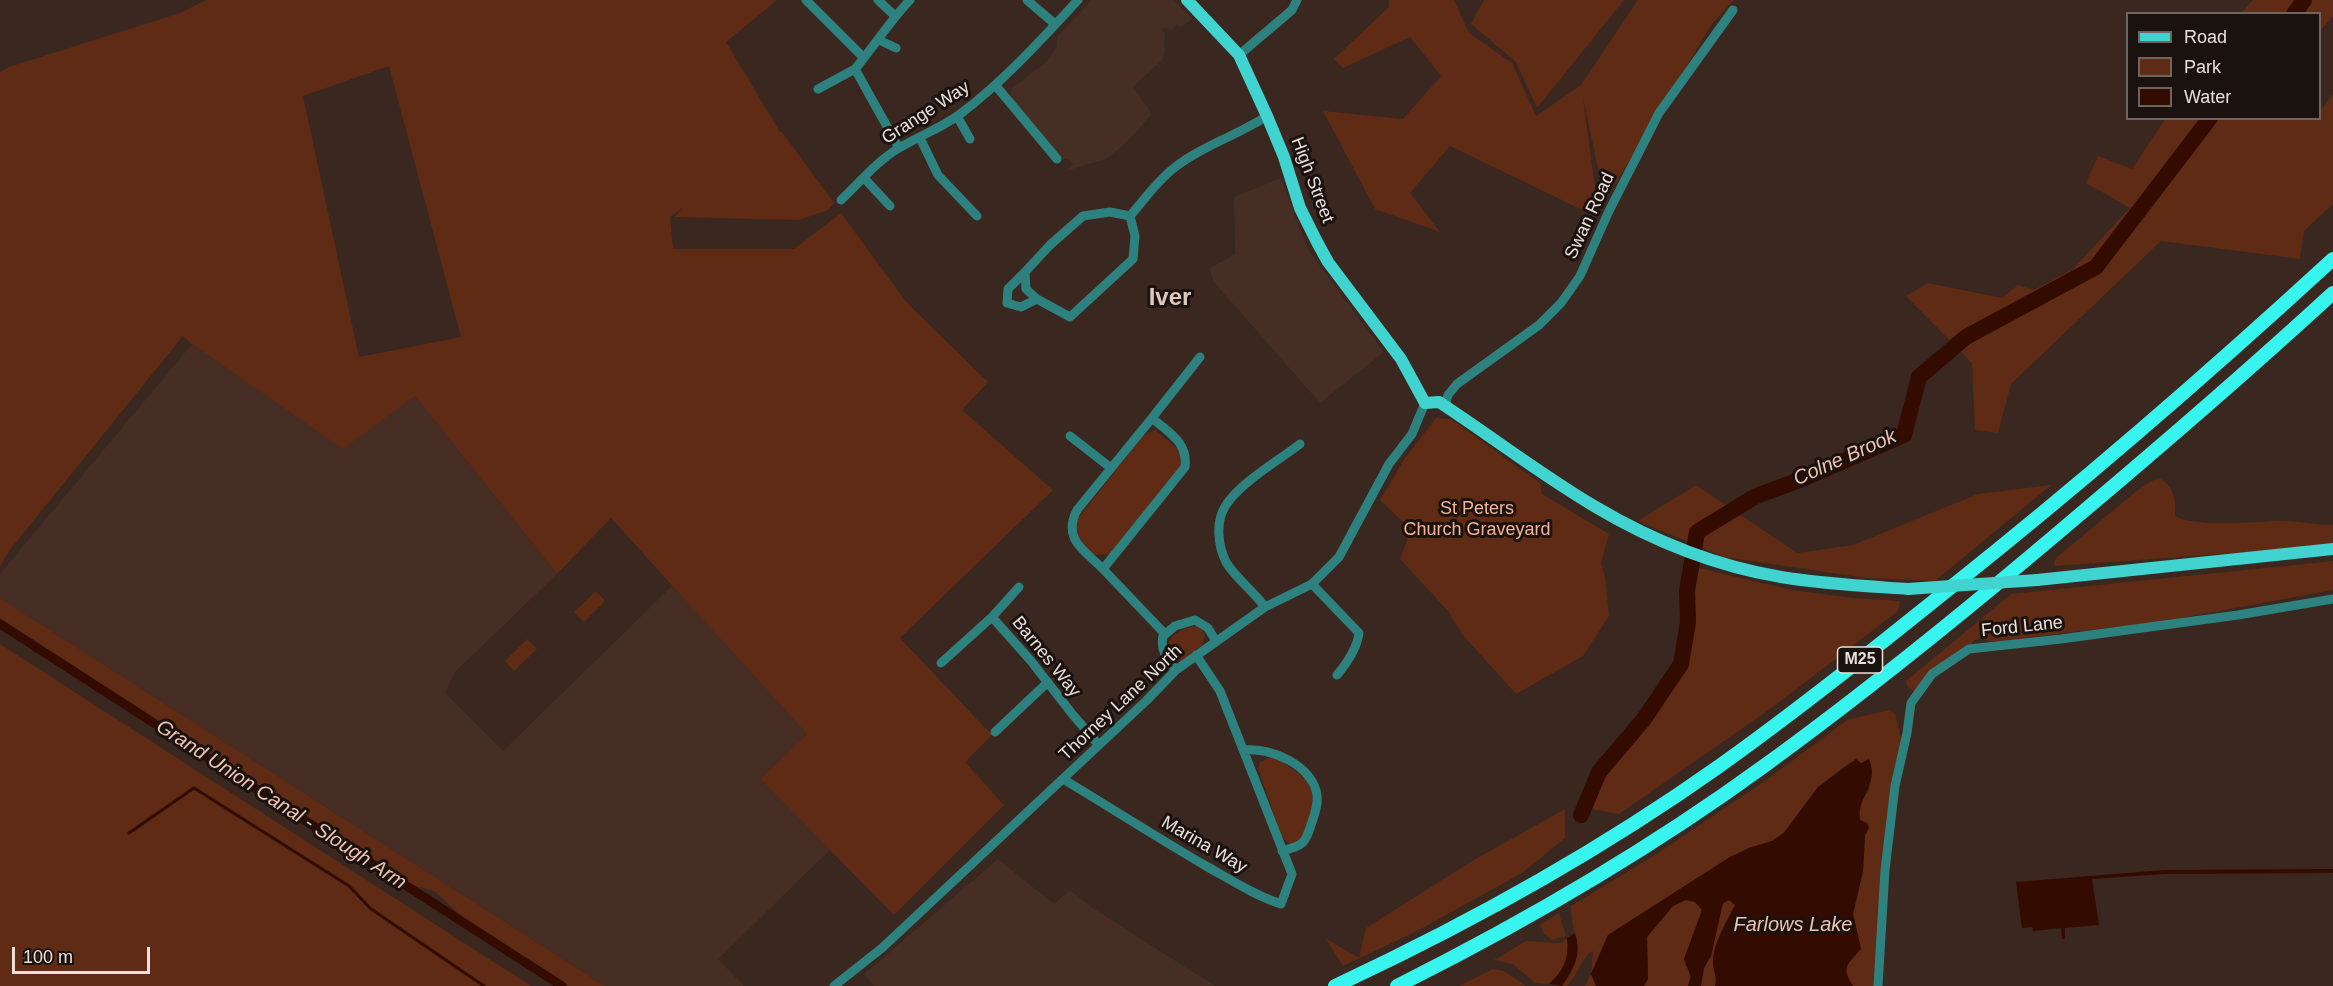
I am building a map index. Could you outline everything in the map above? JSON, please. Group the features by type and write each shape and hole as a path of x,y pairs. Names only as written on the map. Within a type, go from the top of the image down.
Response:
{"highway":[{"name":"M25","path":"1335,986 1419,947 1581,856 1717,768 1879,646 2015,537 2241,344 2333,259"},
{"name":"M25","path":"1397,986 1457,956 1596,876 1772,760 1889,671 2031,556 2140,464 2333,293"}],"main road":[{"name":"High Street","path":"1187,0 1239,55 1268,116 1300,208 1317,242 1328,262 1401,359 1425,403"},
{"path":"1425,403 1439,402 1595,507 1671,545 1712,560 1779,577 1908,590 2037,580 2333,549"}],"street":[{"path":"806,0 864,58"},
{"path":"878,0 895,16"},
{"path":"818,89 855,69 910,0"},
{"path":"1027,0 1055,24"},
{"name":"Grange Way","path":"840,200 899,148 957,117 996,86 1038,46 1078,0"},
{"path":"1239,55 1292,10 1297,0"},
{"name":"Swan Road","path":"1445,406 1448,395 1457,384 1539,325 1561,303 1580,276 1609,212 1659,113 1733,10"},
{"path":"879,40 896,48"},
{"path":"855,69 899,148"},
{"path":"996,86 1057,159"},
{"path":"1130,216 1174,168 1217,141 1254,125 1268,116"},
{"path":"957,117 970,139"},
{"path":"920,138 938,175 977,216"},
{"path":"864,178 890,206"},
{"path":"1037,299 1021,307 1007,303 1008,289 1050,245 1083,216 1110,212 1130,216"},
{"path":"1025,272 1026,289 1037,299 1070,317 1133,259 1135,236 1130,216"},
{"path":"1165,634 1074,540 1070,531 1077,510 1200,357"},
{"name":"Thorney Lane North","path":"834,986 882,948 1146,701 1176,670 1265,607 1312,584 1339,557 1389,464 1412,434 1425,403"},
{"path":"1103,569 1185,467 1187,455 1181,444 1152,418"},
{"path":"1070,436 1111,468"},
{"path":"1265,607 1256,594 1227,564 1218,537 1225,506 1243,487 1300,444"},
{"path":"1312,584 1359,633 1358,642 1346,665 1337,675"},
{"name":"Barnes Way","path":"941,663 992,617 1019,587"},
{"name":"Ford Lane","path":"1878,986 1885,870 1895,786 1908,733 1911,703 1932,674 1970,649 2108,633 2333,599"},
{"name":"Barnes Way","path":"992,617 1098,744"},
{"path":"1176,670 1164,656 1161,645 1165,634 1175,626 1195,620 1208,628 1216,641"},
{"path":"1196,656 1220,691 1282,851 1300,846 1306,840 1317,808 1315,787 1311,780 1300,769 1279,756 1261,749 1244,750"},
{"path":"995,732 1048,682"},
{"name":"Marina Way","path":"1063,779 1236,883 1264,899 1281,904 1292,874 1282,851"}],"shaded area":[{"path":"1092,0 1174,0 1193,19 1180,27 1177,24 1171,30 1165,27 1162,30 1165,33 1164,47 1166,50 1162,60 1133,87 1152,114 1125,144 1106,159 1066,171 1073,164 1068,159 1060,159 1011,100 1011,89 1046,62 1057,47 1057,37"},
{"path":"1281,178 1307,248 1384,352 1320,403 1213,281 1210,268 1235,254 1234,197"},
{"path":"192,344 343,448 415,396 557,574 455,672 445,693 503,751 673,585 807,734 760,779 830,850 718,959 744,986 605,986 0,598 0,574"},
{"path":"998,859 1054,904 1070,890 1091,907 1215,986 874,986 864,974"}],"green space":[{"path":"206,0 777,0 726,42 780,132 834,203 828,210 799,220 674,217 684,207 670,217 673,249 794,249 841,213 907,303 988,382 962,410 1053,490 900,638 992,735 965,762 1004,805 894,915 760,779 807,734 611,518 557,574 415,396 343,449 183,336 9,551 0,566 0,72 9,67 180,13","holes":["389,66 461,337 359,357 303,96"]},
{"path":"1389,0 1454,0 1469,33 1512,63 1536,116 1581,85 1638,0 1734,0 1712,24 1605,201 1583,98 1599,218 1450,146 1410,193 1440,232 1375,209 1323,111 1403,119 1441,76 1410,37 1343,68 1334,59 1389,7"},
{"path":"1484,0 1624,0 1537,108 1516,62 1471,24"},
{"path":"2253,0 2333,0 2333,16 2321,30 2321,12 2242,12"},
{"path":"2333,94 2333,204 2304,231 2300,259 2161,241 2011,384 1998,433 1975,430 1972,363 1906,296 1928,283 2002,298 2018,285 2034,290 2072,270 2130,208 2086,183 2098,156 2132,169 2164,120 2321,120 2321,110"},
{"name":"St Peters Church Graveyard","path":"1436,418 1451,419 1540,483 1542,494 1609,534 1601,563 1605,577 1609,616 1583,656 1516,694 1461,633 1449,612 1400,559 1411,530 1380,500 1405,458"},
{"path":"1155,430 1183,453 1181,467 1110,554 1094,555 1074,533 1074,523 1144,435"},
{"path":"2161,479 2174,495 2175,516 2184,520 2211,523 2282,521 2333,525 2333,546 2055,566 2056,558 2139,489 2154,480"},
{"path":"1696,485 1797,553 1853,545 1978,494 2051,485 1935,581 1866,578 1724,557 1638,521"},
{"path":"2333,561 2333,590 2165,621 1991,642 1981,638 1973,641 1970,649 1914,692 1907,686 1906,681 2011,594"},
{"path":"1699,568 1792,590 1900,601 1898,611 1773,707 1619,814 1591,809 1594,788 1632,735 1680,680 1693,640 1692,592"},
{"path":"596,591 605,601 584,622 574,612"},
{"path":"0,598 605,986 568,986 465,919 434,891 412,885 0,618"},
{"path":"1199,626 1205,634 1202,646 1180,662 1169,657 1168,645 1173,636 1177,632"},
{"path":"527,639 537,649 514,671 505,661"},
{"path":"0,644 531,986 0,986"},
{"path":"1890,710 1895,714 1901,738 1877,986 1853,986 1846,970 1849,962 1861,949 1853,914 1863,871 1865,835 1859,813 1862,801 1870,789 1861,763 1850,762 1818,787 1784,832 1772,841 1730,857 1608,935 1591,974 1593,951 1586,957 1571,982 1567,986 1562,986 1575,963 1577,954 1571,906 1655,855 1765,781 1847,720"},
{"path":"1271,757 1301,775 1311,790 1312,808 1304,837 1291,844 1282,838 1258,768 1260,762"},
{"path":"1565,809 1565,838 1522,873 1415,932 1343,966 1326,939 1359,958 1366,928 1472,861"},
{"path":"1686,900 1695,902 1702,910 1685,964 1690,975 1688,986 1644,986 1648,979 1647,937 1673,906"},
{"path":"1732,901 1735,905 1715,948 1713,963 1715,986 1701,986 1704,968 1711,956 1718,919 1723,903"},
{"path":"1559,913 1566,936 1552,940 1544,934 1540,925"},
{"path":"1567,938 1564,964 1549,984 1535,983 1513,964 1494,960 1526,941 1561,943"},
{"path":"1493,969 1504,971 1526,986 1459,986"},
{"path":"1591,974 1596,986 1585,986"}],"water":[{"name":"Farlows Lake","path":"1856,759 1861,763 1869,759 1872,776 1860,812 1860,820 1867,823 1869,828 1865,835 1863,871 1853,914 1861,949 1849,962 1846,970 1853,986 1715,986 1713,963 1715,948 1735,905 1729,900 1723,903 1711,956 1704,968 1701,986 1688,986 1691,977 1684,959 1702,910 1695,902 1686,900 1673,906 1647,937 1648,979 1644,986 1596,986 1591,974 1608,935 1730,857 1772,841 1784,833 1818,787"},
{"path":"2333,869 2333,873 2164,874 2092,879 2099,925 2065,928 2065,939 2062,939 2061,928 2033,931 2032,927 2022,928 2016,882 2164,870"},
{"path":"1575,933 1578,948 1576,961 1570,974 1562,986 1549,984 1564,964 1567,938"}],"waterway":[{"name":"Colne Brook","path":"2295,12 2304,0"},
{"name":"Colne Brook","path":"1581,815 1599,772 1644,719 1681,664 1688,622 1687,591 1697,532 1756,496 1800,480 1904,435 1919,377 1966,337 2096,267 2208,120"},
{"name":"Grand Union Canal - Slough Arm","path":"0,624 562,986"},
{"path":"129,833 194,788 349,886 371,909 484,986"}],"district":[{"name":"Iver","path":"1170,298"}]}
